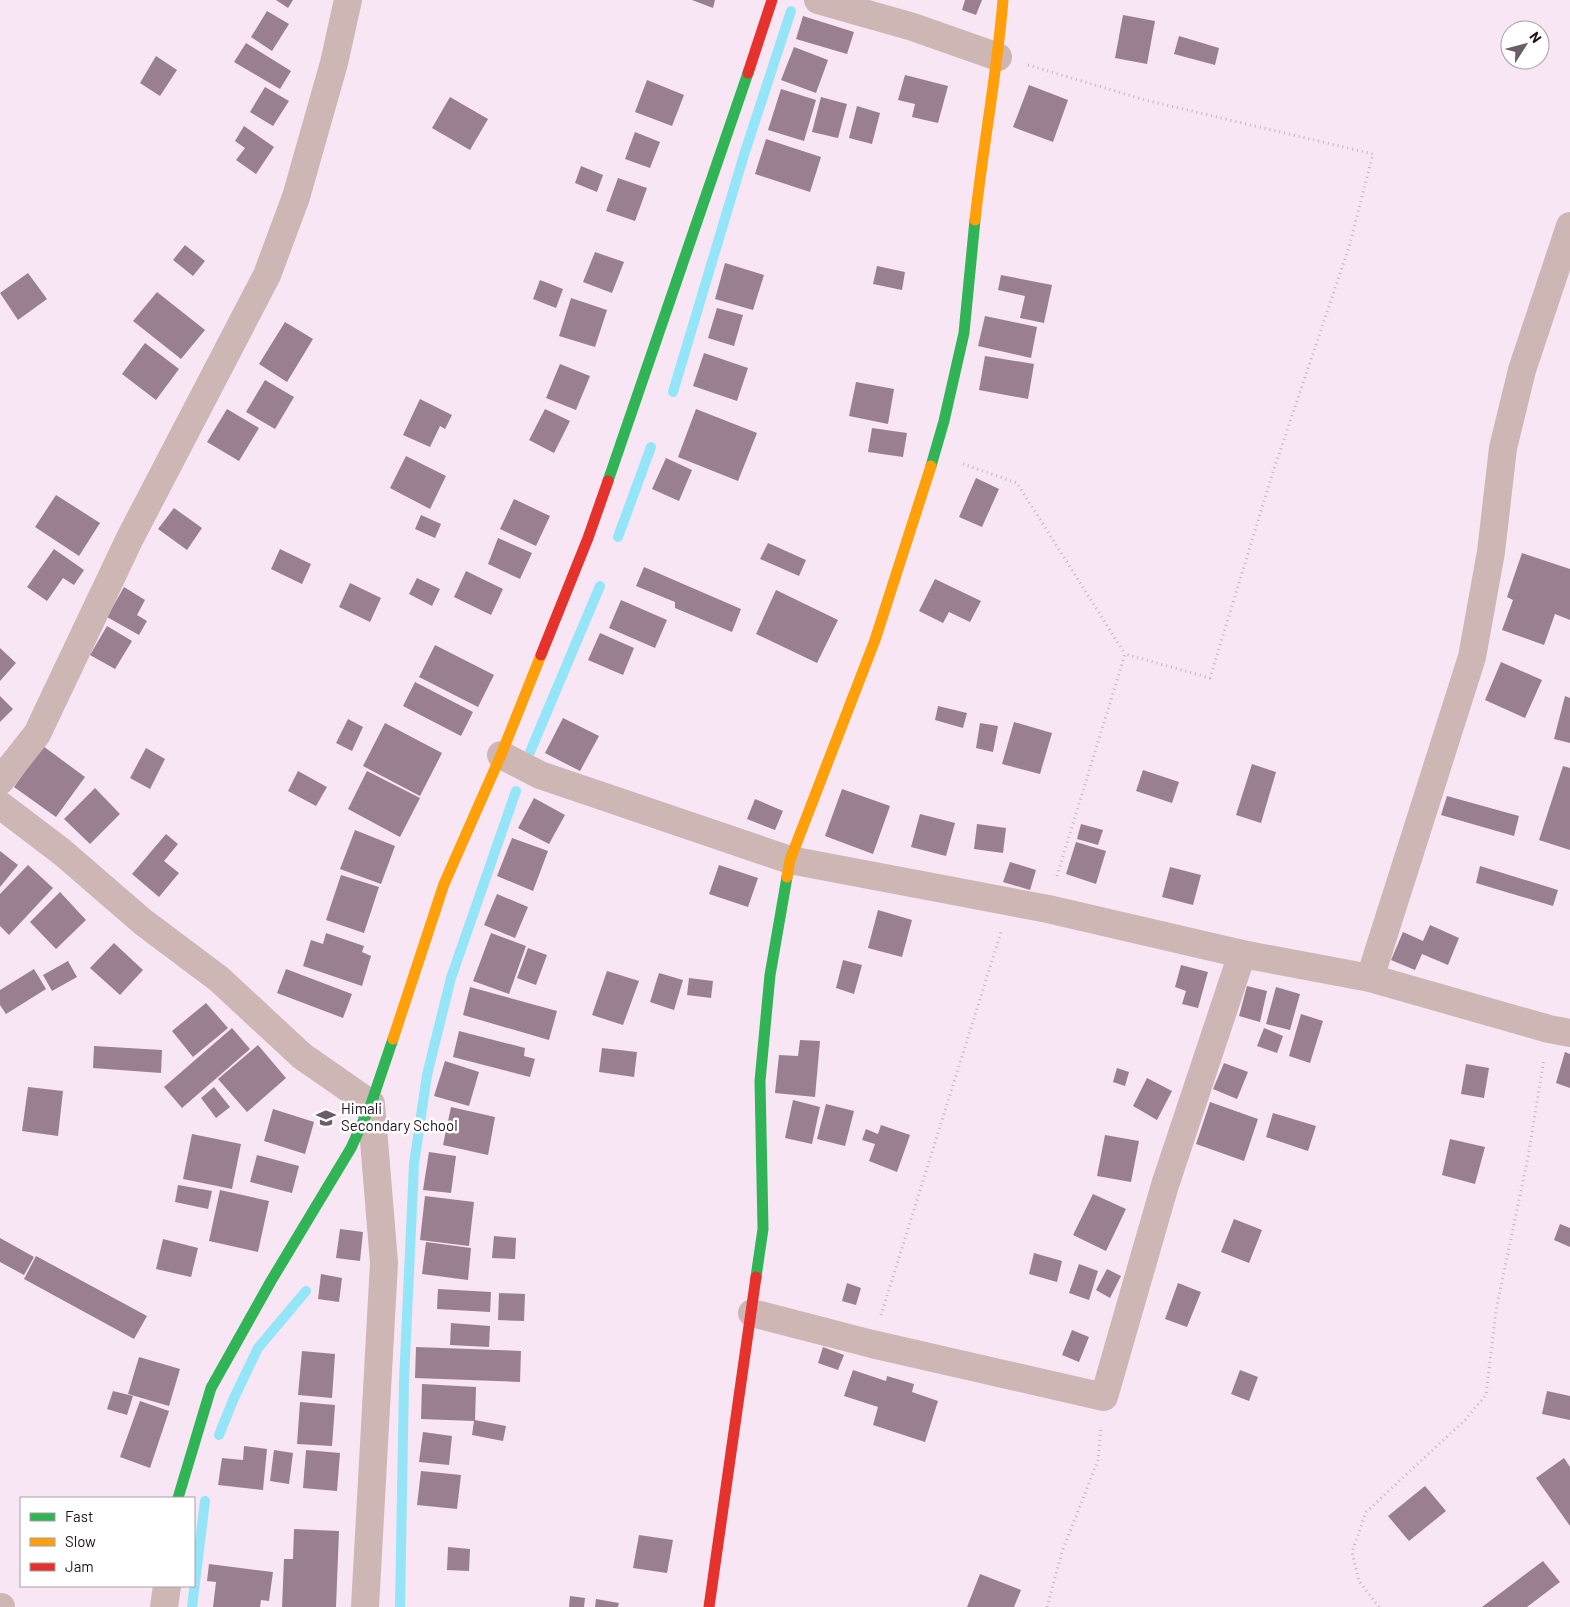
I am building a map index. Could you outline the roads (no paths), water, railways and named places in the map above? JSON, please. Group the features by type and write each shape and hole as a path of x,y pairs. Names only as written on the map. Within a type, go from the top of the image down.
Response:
{"street":[{"path":"0,781 37,734 130,538 267,275 296,197 334,63 348,0"},
{"path":"178,1497 211,1388 271,1281 324,1197 351,1148 371,1104 444,884 501,755 588,538 673,296 772,0"},
{"path":"818,0 913,27 998,57"},
{"path":"709,1607 763,1229 760,1081 770,975 790,860 875,640 934,454 964,333 980,173 998,57 1003,0"},
{"path":"1370,978 1472,657 1491,552 1503,448 1522,370 1570,226"},
{"path":"501,755 540,775 790,860 1048,909 1242,954 1370,978 1560,1031"},
{"path":"0,805 62,852 143,922 219,980 302,1056 371,1104"},
{"path":"752,1313 872,1344 1104,1397 1165,1185 1242,954"},
{"path":"365,1607 384,1263 371,1104"},
{"path":"164,1607 167,1587"}],"waterway":[{"path":"673,392 744,155 791,11"},
{"path":"618,537 651,447"},
{"path":"530,752 600,586"},
{"path":"400,1607 404,1381 414,1164 427,1075 451,978 516,791"},
{"path":"219,1435 258,1348 306,1291"},
{"path":"195,1583 205,1501"},
{"path":"192,1607 194,1587"}],"place":[{"name":"Himali Secondary School","path":"326,1118"}]}
